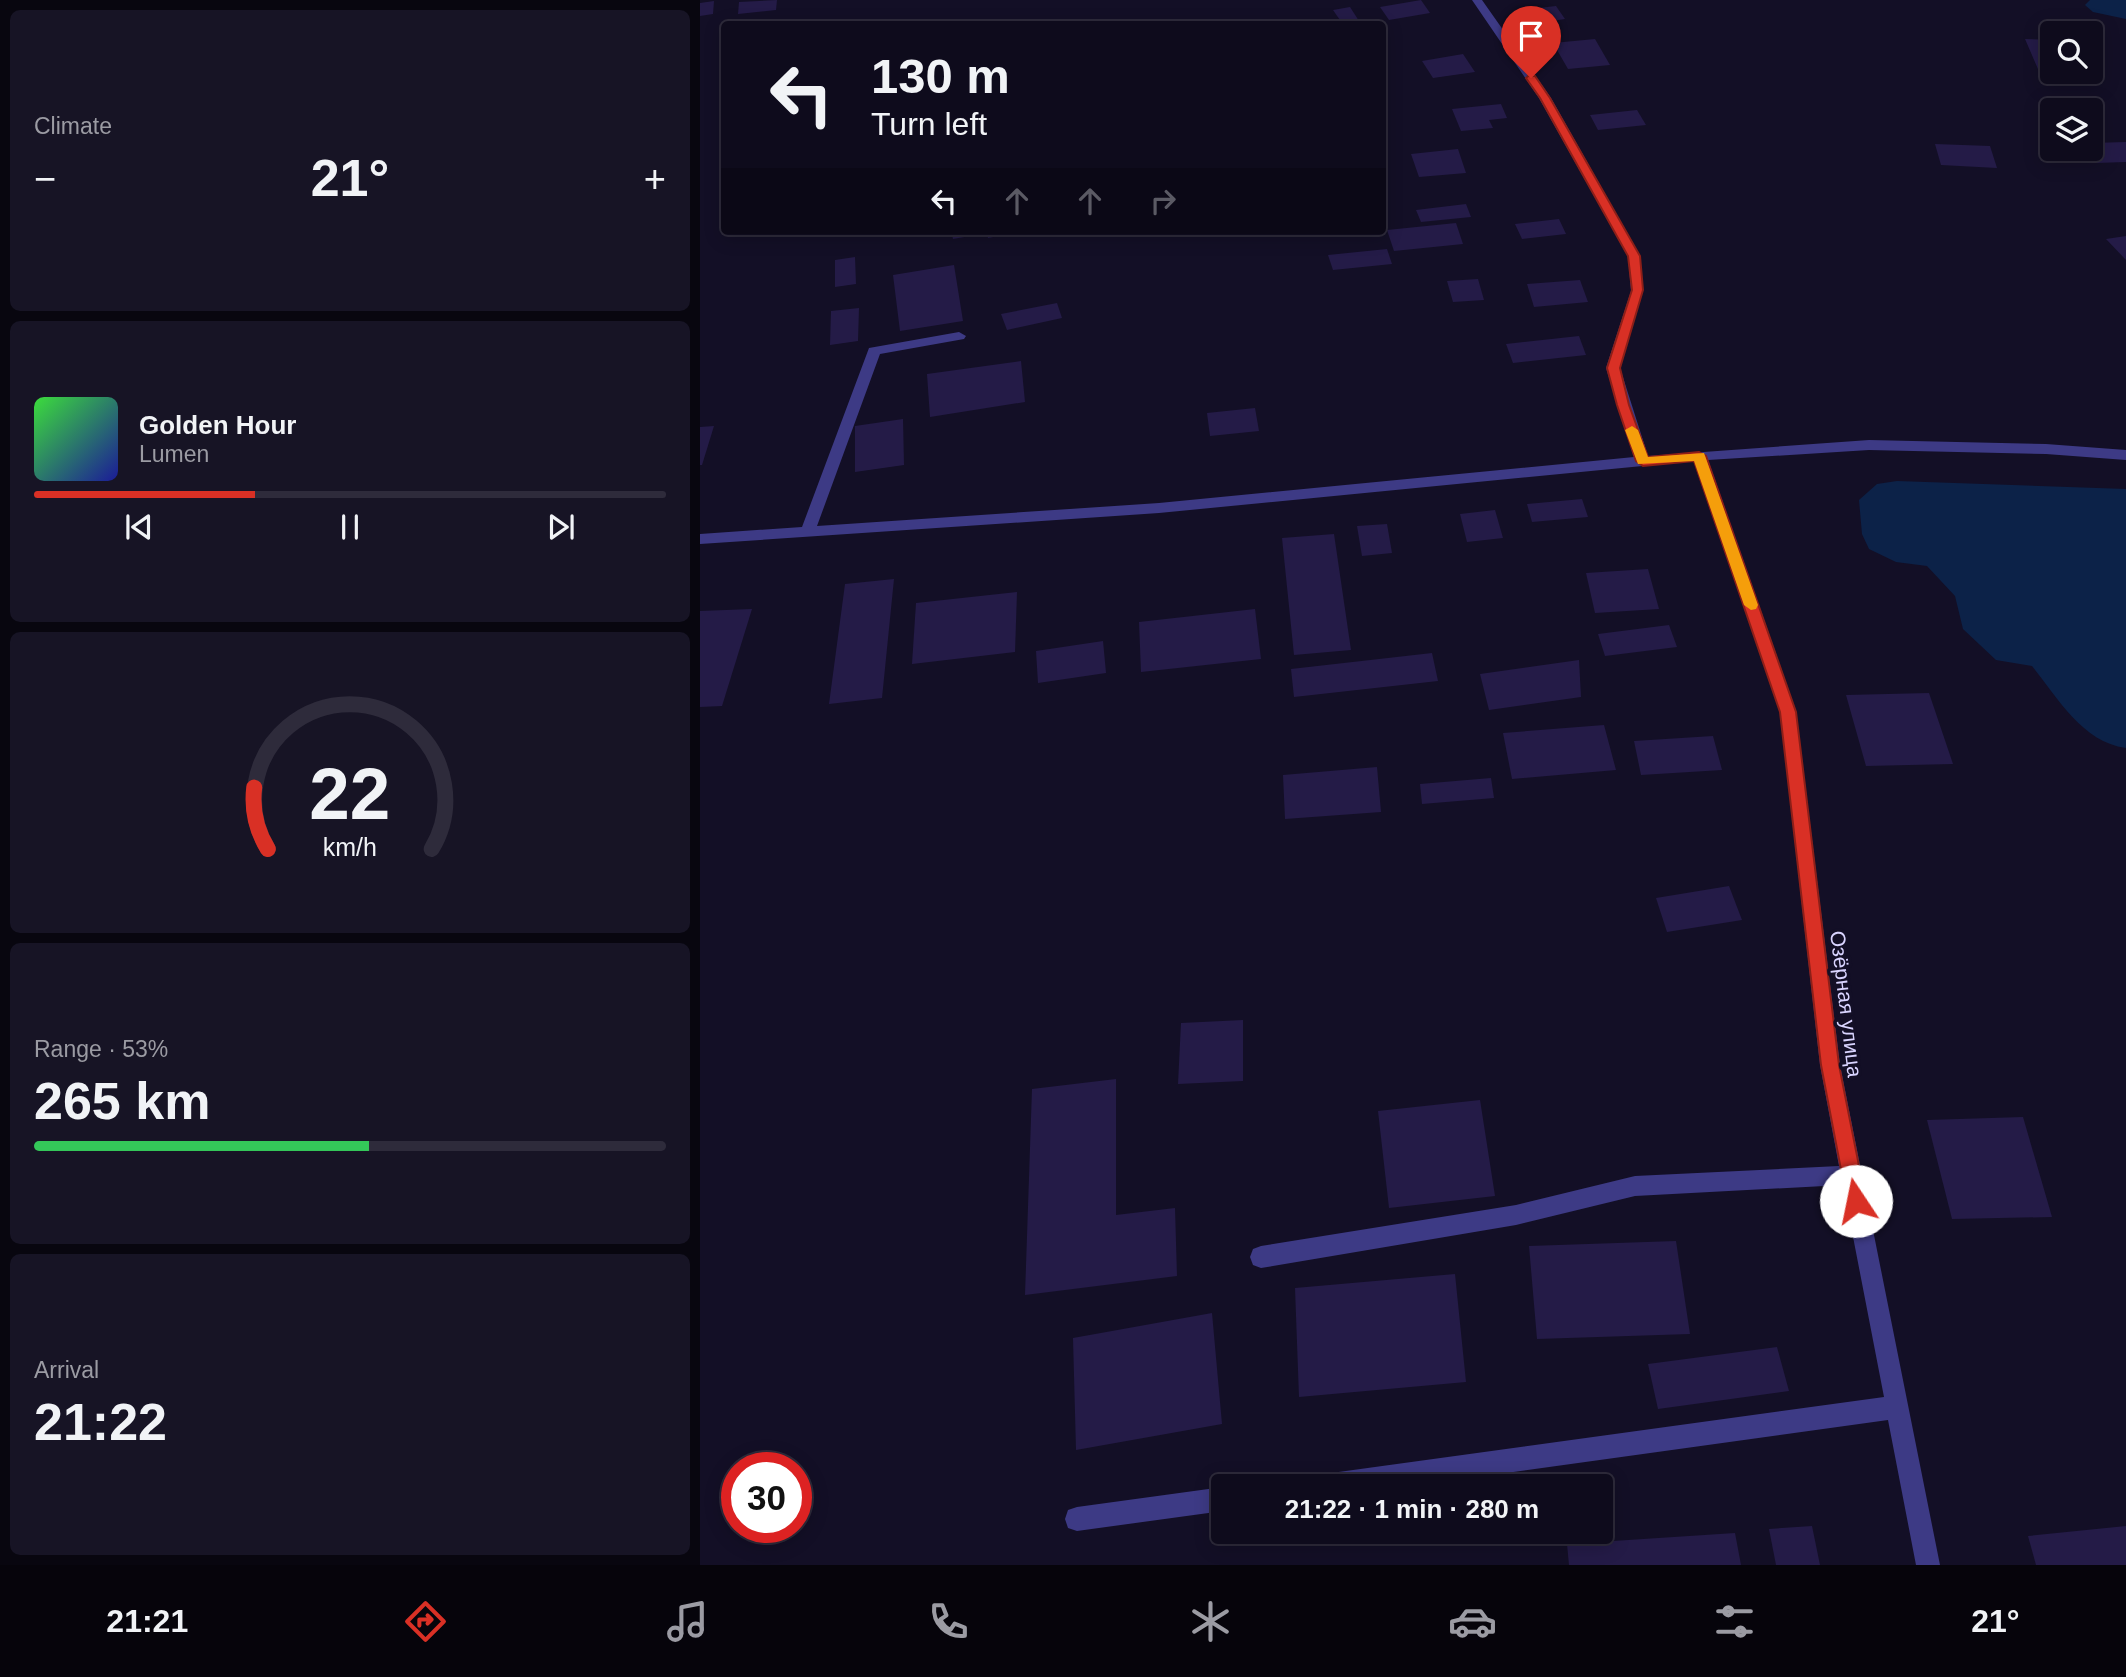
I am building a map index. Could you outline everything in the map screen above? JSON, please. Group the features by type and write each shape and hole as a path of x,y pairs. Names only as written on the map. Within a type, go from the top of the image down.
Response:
{"street":[{"path":"1477,0 1545,98 1634,256 1637,290 1613,368 1643,461"},
{"path":"807,533 874,351 959,336"},
{"path":"700,539 1145,509 1699,456 1869,445 2046,449 2126,455"},
{"name":"Озёрная улица","path":"1699,456 1788,712 1830,1065 1928,1565"},
{"path":"1261,1257 1516,1215 1635,1185 1851,1175"},
{"path":"1411,1474 1897,1407"},
{"path":"1077,1519 1211,1501"}],"water":[{"path":"2090,0 2126,0 2126,19 2093,12 2085,5"},
{"path":"1897,481 2126,489 2126,748 2110,744 2084,728 2072,717 2032,666 1996,660 1963,629 1955,596 1927,566 1896,562 1869,549 1862,534 1859,500 1877,484"}],"building":[{"path":"777,0 776,10 738,14 739,2"},
{"path":"1421,0 1430,13 1389,20 1380,7"},
{"path":"714,1 713,14 700,16 700,3"},
{"path":"1556,6 1565,19 1539,23 1530,9"},
{"path":"1350,7 1359,21 1341,21 1333,10"},
{"path":"1595,39 1610,65 1568,69 1553,43"},
{"path":"2025,39 2040,40 2040,74"},
{"path":"1463,54 1475,72 1433,78 1422,61"},
{"path":"1501,104 1507,118 1489,120 1493,128 1461,131 1452,109"},
{"path":"1637,110 1646,125 1598,130 1590,115"},
{"path":"2126,142 2126,162 2096,163 2095,161 2103,161 2103,143"},
{"path":"1935,144 1990,146 1997,168 1941,165"},
{"path":"1458,149 1466,173 1419,177 1411,154"},
{"path":"1466,204 1471,217 1421,222 1416,210"},
{"path":"1559,219 1566,234 1522,239 1515,224"},
{"path":"1456,223 1463,244 1394,251 1387,230"},
{"path":"952,235 976,235 953,239"},
{"path":"2126,236 2126,260 2106,239"},
{"path":"1387,249 1392,264 1333,270 1328,255"},
{"path":"855,257 856,284 835,287 835,260"},
{"path":"954,265 963,321 900,331 893,275"},
{"path":"1478,279 1484,300 1453,302 1447,281"},
{"path":"1580,280 1588,302 1534,307 1527,284"},
{"path":"1057,303 1062,318 1007,330 1001,314"},
{"path":"859,308 858,341 830,345 831,311"},
{"path":"1579,336 1586,355 1513,363 1506,344"},
{"path":"1021,361 1025,402 930,417 927,374"},
{"path":"1255,408 1259,431 1210,436 1207,413"},
{"path":"903,419 904,465 855,472 855,426"},
{"path":"714,426 702,465 700,465 700,427"},
{"path":"1582,499 1588,517 1532,522 1527,504"},
{"path":"1495,510 1503,538 1467,542 1460,514"},
{"path":"1387,524 1392,553 1362,556 1357,526"},
{"path":"1334,534 1351,650 1294,655 1282,538"},
{"path":"1648,569 1659,609 1595,613 1586,573"},
{"path":"894,579 882,698 829,704 845,584"},
{"path":"1017,592 1015,652 912,664 916,603"},
{"path":"752,609 722,706 700,707 700,611"},
{"path":"1255,609 1261,659 1141,672 1139,622"},
{"path":"1669,625 1677,647 1605,656 1598,634"},
{"path":"1103,641 1106,673 1038,683 1036,651"},
{"path":"1432,653 1438,681 1294,697 1291,669"},
{"path":"1579,660 1581,697 1489,710 1480,674"},
{"path":"1929,693 1953,764 1866,766 1846,695"},
{"path":"1604,725 1616,770 1512,779 1503,733"},
{"path":"1713,736 1722,770 1641,775 1634,741"},
{"path":"1377,767 1381,812 1285,819 1283,775"},
{"path":"1491,778 1494,798 1422,804 1420,784"},
{"path":"1729,886 1742,920 1667,932 1656,898"},
{"path":"1243,1020 1243,1081 1178,1084 1181,1023"},
{"path":"1116,1079 1116,1215 1175,1208 1177,1276 1025,1295 1032,1089"},
{"path":"1480,1100 1495,1196 1389,1208 1378,1111"},
{"path":"2023,1117 2052,1217 1952,1219 1927,1120"},
{"path":"1676,1241 1690,1334 1537,1339 1529,1246"},
{"path":"1455,1274 1466,1382 1299,1397 1295,1288"},
{"path":"1212,1313 1222,1424 1076,1450 1073,1338"},
{"path":"1777,1347 1789,1391 1658,1409 1648,1364"},
{"path":"1812,1526 1820,1565 1776,1565 1769,1529"},
{"path":"2126,1526 2126,1565 2036,1565 2028,1536"},
{"path":"1735,1533 1741,1565 1569,1565 1567,1544 1613,1544 1613,1541"}],"slow traffic":[{"path":"1632,430 1643,461 1699,456 1751,605"}],"route":[{"path":"1531,78 1545,98 1634,256 1637,290 1613,368 1643,461 1699,456 1788,712 1830,1065 1856,1201"}]}
